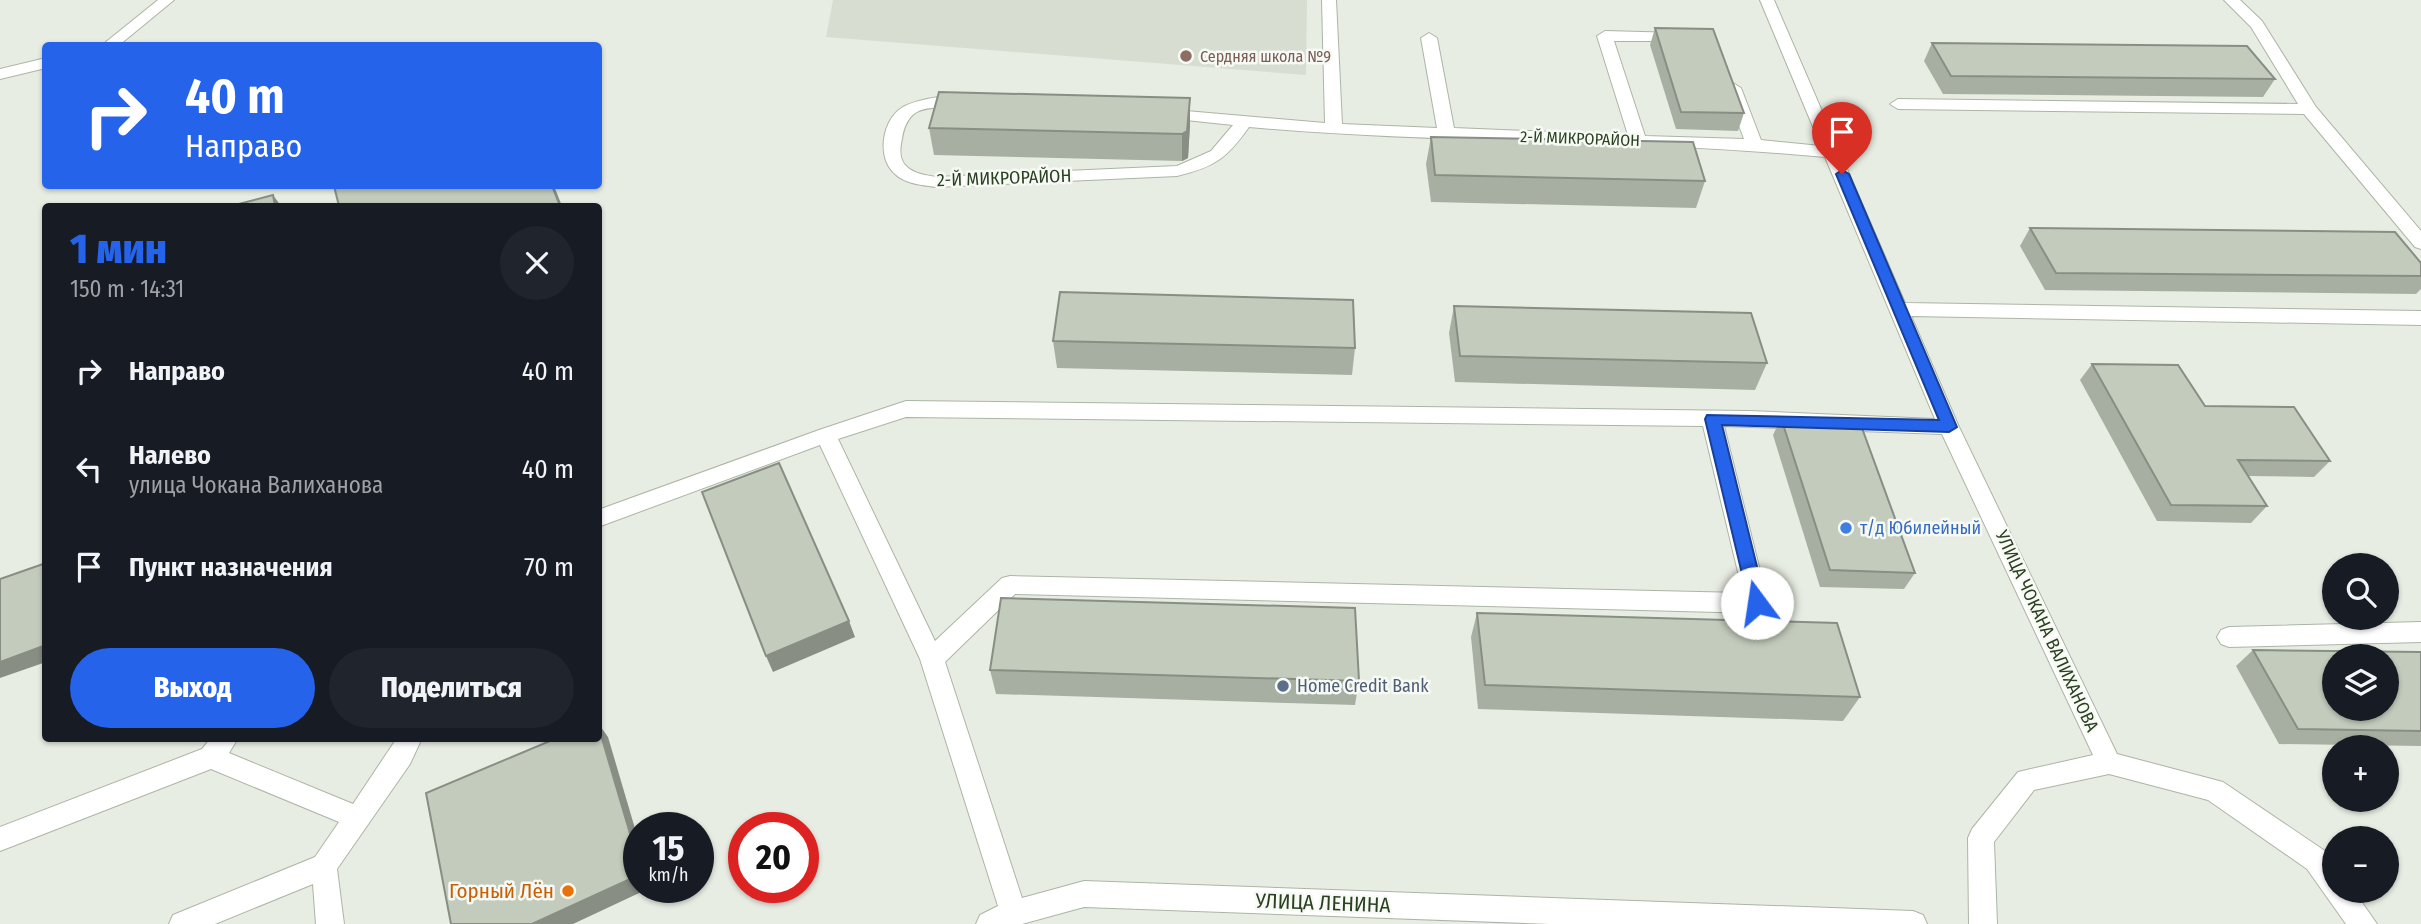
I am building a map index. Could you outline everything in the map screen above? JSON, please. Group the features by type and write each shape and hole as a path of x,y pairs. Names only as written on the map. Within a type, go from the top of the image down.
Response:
{"street":[{"path":"113,42 167,0"},
{"path":"1329,0 1334,129"},
{"name":"УЛИЦА ЧОКАНА ВАЛИХАНОВА","path":"1767,0 1949,427 2109,762"},
{"path":"2231,0 2257,24 2309,109 2421,243"},
{"path":"1638,140 1605,36 1702,39"},
{"path":"1429,38 1446,133"},
{"path":"0,74 42,64"},
{"path":"1729,75 1754,145"},
{"name":"2-Й МИКРОРАЙОН","path":"986,100 944,102 904,114 897,124 890,151 894,164 910,178 936,182 1177,172 1200,166 1219,156 1244,122"},
{"path":"1898,104 2309,109"},
{"name":"2-Й МИКРОРАЙОН","path":"1147,113 1334,129 1754,145 1832,152"},
{"path":"1900,309 2421,318"},
{"path":"602,518 826,435 906,409 1712,419 1949,427"},
{"path":"932,659 1010,585 1757,603 1712,419"},
{"path":"826,435 932,659 1002,919"},
{"path":"2229,637 2421,632"},
{"path":"183,924 324,866 408,742"},
{"path":"0,839 218,748 358,818"},
{"path":"1983,924 1981,838 2027,780 2109,762 2214,790 2316,860 2322,869"},
{"path":"324,866 330,924"},
{"name":"УЛИЦА ЛЕНИНА","path":"1002,919 1084,894 1913,924"},
{"path":"2348,903 2363,924"}],"shaded area":[{"name":"Сердняя школа №9","path":"833,0 1307,0 1306,75 826,37"}],"building":[{"path":"1655,28 1713,29 1744,113 1681,112"},
{"path":"1932,43 2247,46 2275,79 1951,76"},
{"path":"939,92 1190,98 1187,131 1182,134 929,128"},
{"path":"1431,137 1693,142 1705,181 1435,175"},
{"path":"335,189 553,189 559,203 338,203"},
{"path":"273,195 274,203 242,203"},
{"path":"2030,228 2395,232 2421,263 2421,276 2056,273"},
{"path":"1060,292 1353,300 1355,348 1053,341"},
{"path":"1454,306 1751,313 1767,363 1460,356"},
{"path":"2092,364 2178,365 2205,406 2294,407 2330,461 2238,460 2267,506 2171,505"},
{"path":"1781,418 1859,420 1915,573 1830,570"},
{"path":"779,463 849,621 766,656 702,492"},
{"path":"42,564 42,646 0,662 0,579"},
{"path":"1001,598 1355,608 1359,681 990,670"},
{"path":"1477,613 1837,623 1860,697 1485,685"},
{"path":"2253,650 2322,651 2322,721 2399,721 2399,652 2421,652 2421,731 2298,729"},
{"path":"602,739 624,812 623,882 532,924 451,924 426,793 547,742 602,742"}],"place":[{"name":"Сердняя школа №9","path":"1186,56"},
{"name":"т/д Юбилейный","path":"1846,528"},
{"name":"Home Credit Bank","path":"1283,686"},
{"name":"Горный Лён","path":"568,891"}],"route":[{"path":"1757,603 1712,419 1949,427 1842,174"}]}
